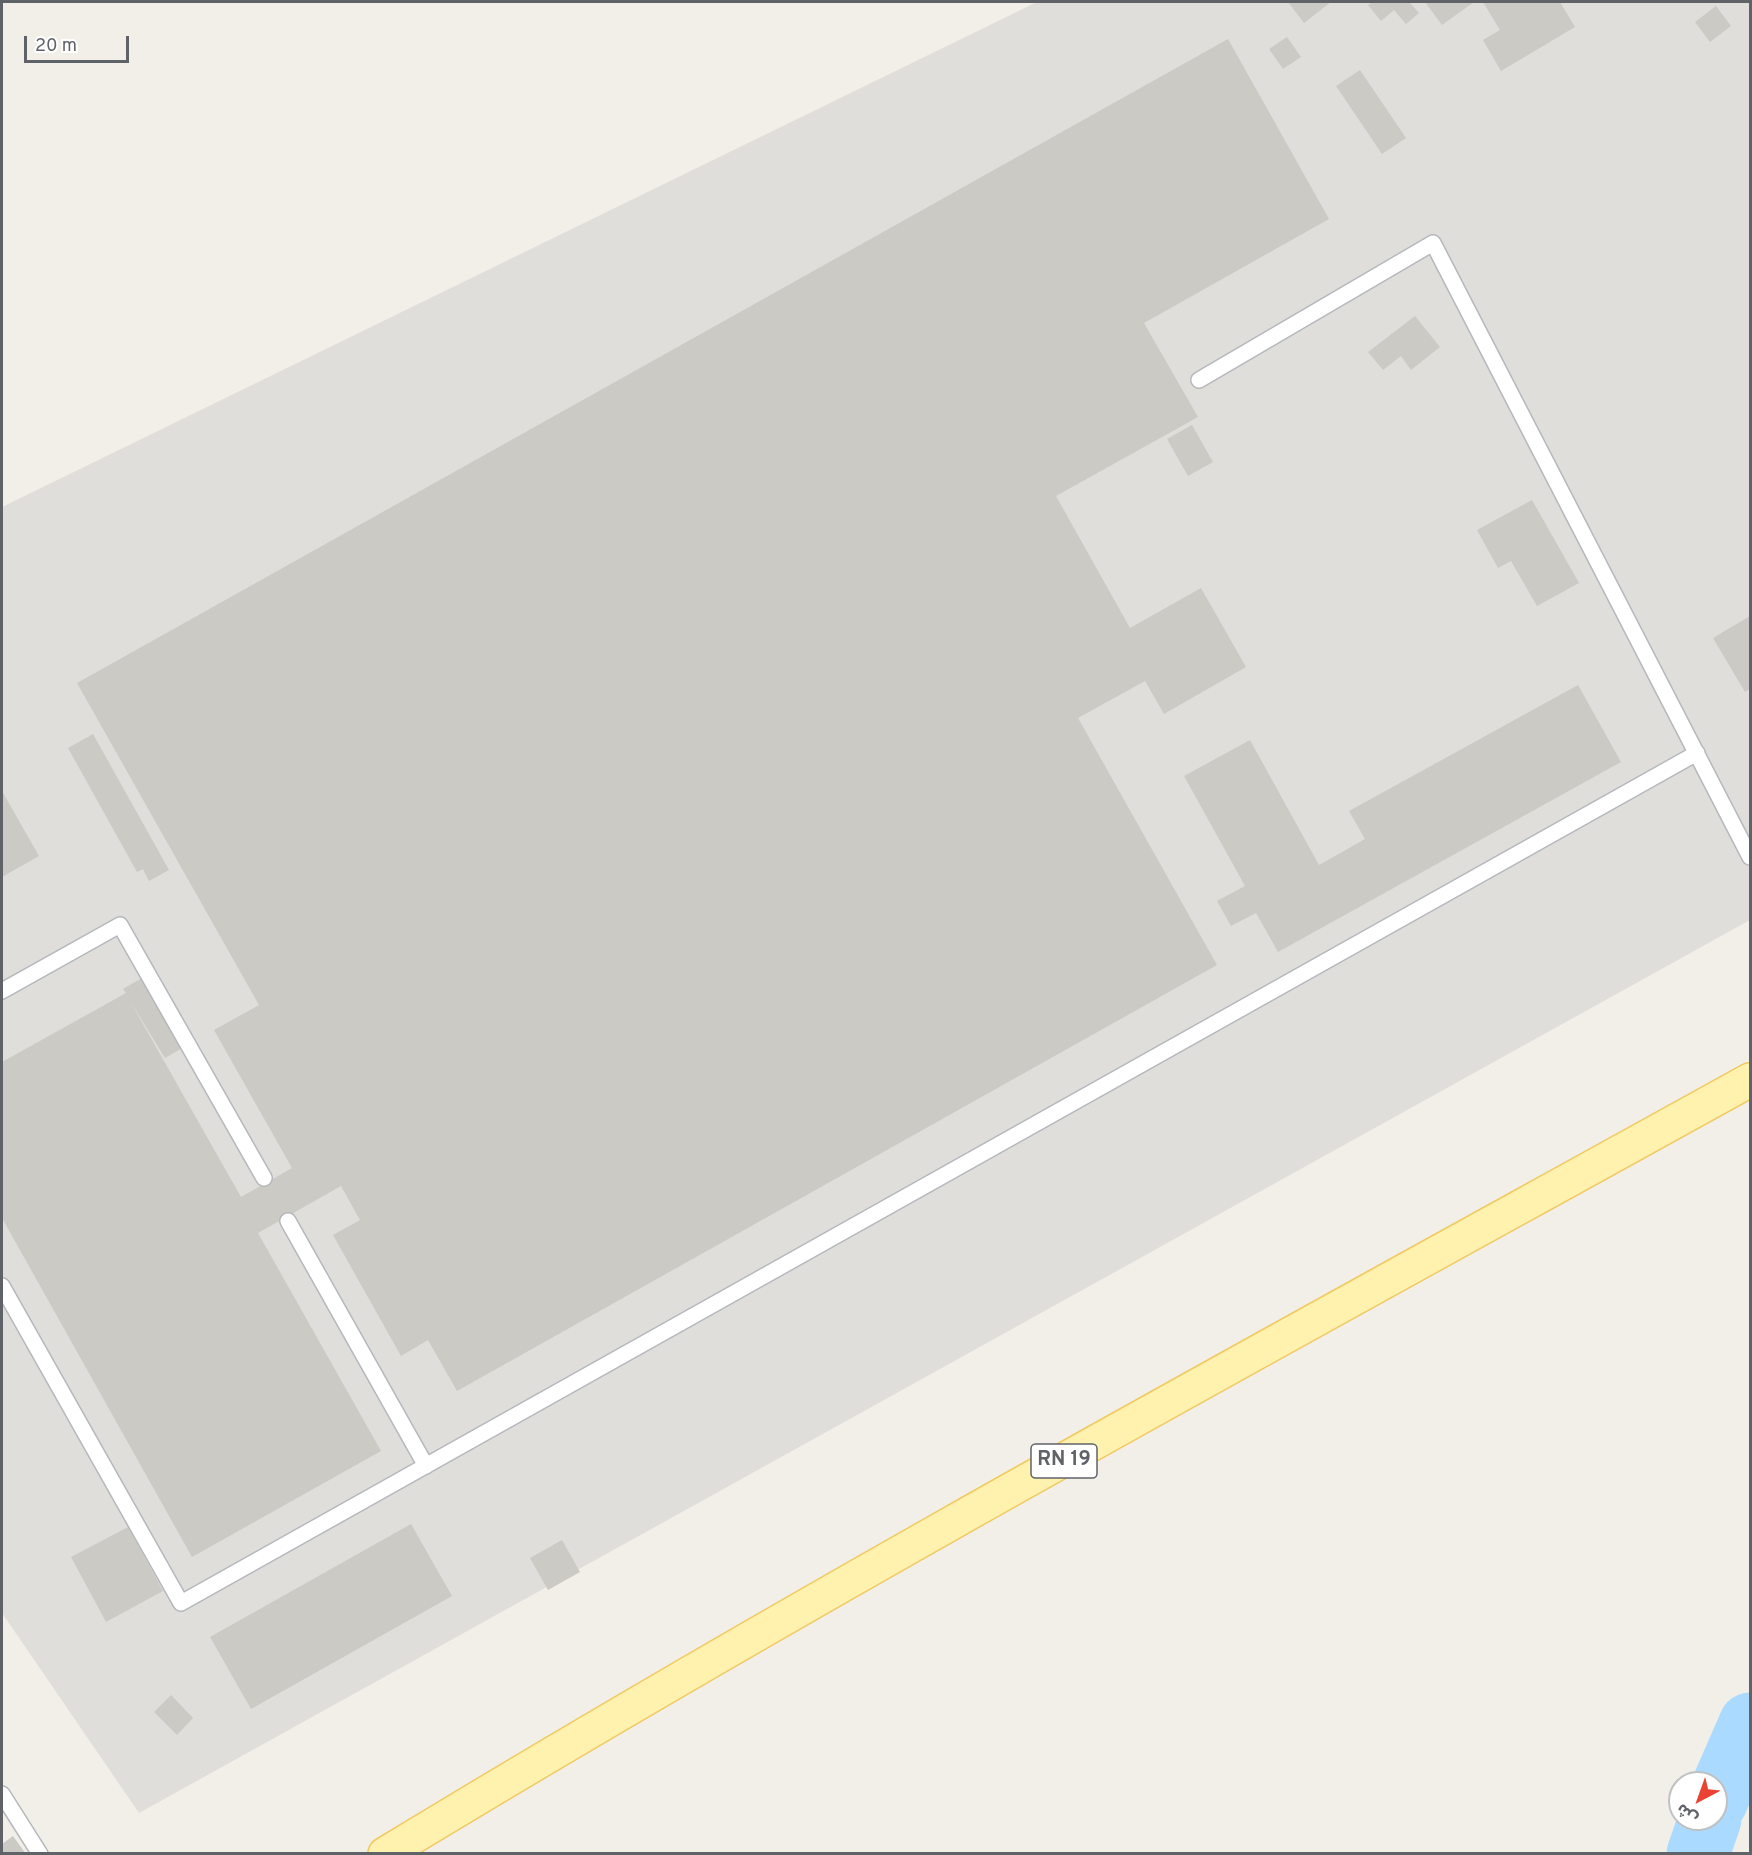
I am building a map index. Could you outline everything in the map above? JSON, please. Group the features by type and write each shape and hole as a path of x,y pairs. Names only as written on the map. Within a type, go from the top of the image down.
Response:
{"main road":[{"name":"RN 19","path":"386,1854 532,1765 879,1565 1750,1080"}],"lane":[{"path":"1199,380 1433,243 1750,857"},
{"path":"2,1286 181,1603 1697,753"},
{"path":"2,991 120,925 264,1178"},
{"path":"288,1221 426,1466"},
{"path":"2,1794 40,1854"}],"shaded area":[{"path":"1037,2 1750,2 1750,920 139,1813 2,1613 2,507"}],"building":[{"path":"1288,2 1331,2 1304,23"},
{"path":"1373,2 1409,2 1419,13 1406,24 1394,10 1381,21 1368,5"},
{"path":"1425,2 1474,2 1442,25"},
{"path":"1483,2 1560,2 1575,27 1501,71 1483,40 1500,30"},
{"path":"1716,6 1731,26 1710,42 1695,22"},
{"path":"1287,37 1301,57 1283,69 1269,49"},
{"path":"1228,39 1329,219 1144,323 1198,417 1056,496 1130,628 1201,588 1246,667 1164,714 1145,681 1078,718 1217,965 457,1391 428,1340 401,1356 333,1235 360,1220 341,1186 258,1233 381,1451 192,1557 2,1218 2,1062 126,993 123,989 147,975 189,1044 165,1058 130,1001 241,1197 292,1168 214,1030 259,1005 77,683"},
{"path":"1360,70 1406,138 1382,154 1336,86"},
{"path":"1415,316 1440,347 1411,370 1401,356 1383,370 1368,352"},
{"path":"1192,425 1213,462 1188,476 1167,439"},
{"path":"1532,500 1579,583 1537,606 1511,561 1498,568 1477,530"},
{"path":"1750,616 1750,689 1745,692 1713,638"},
{"path":"1578,685 1621,762 1278,952 1256,913 1231,926 1217,901 1245,886 1184,776 1250,740 1319,865 1365,839 1349,811"},
{"path":"93,734 169,870 149,881 143,869 137,872 68,748"},
{"path":"2,791 39,856 2,877"},
{"path":"411,1524 452,1596 251,1709 210,1637"},
{"path":"128,1527 163,1591 106,1622 71,1557"},
{"path":"562,1540 580,1572 548,1590 530,1558"},
{"path":"171,1695 193,1718 177,1735 154,1712"},
{"path":"13,1836 26,1854 2,1854 2,1844"}],"waterway":[{"path":"1728,1774 1750,1724"},
{"path":"1698,1854 1706,1831"}]}
